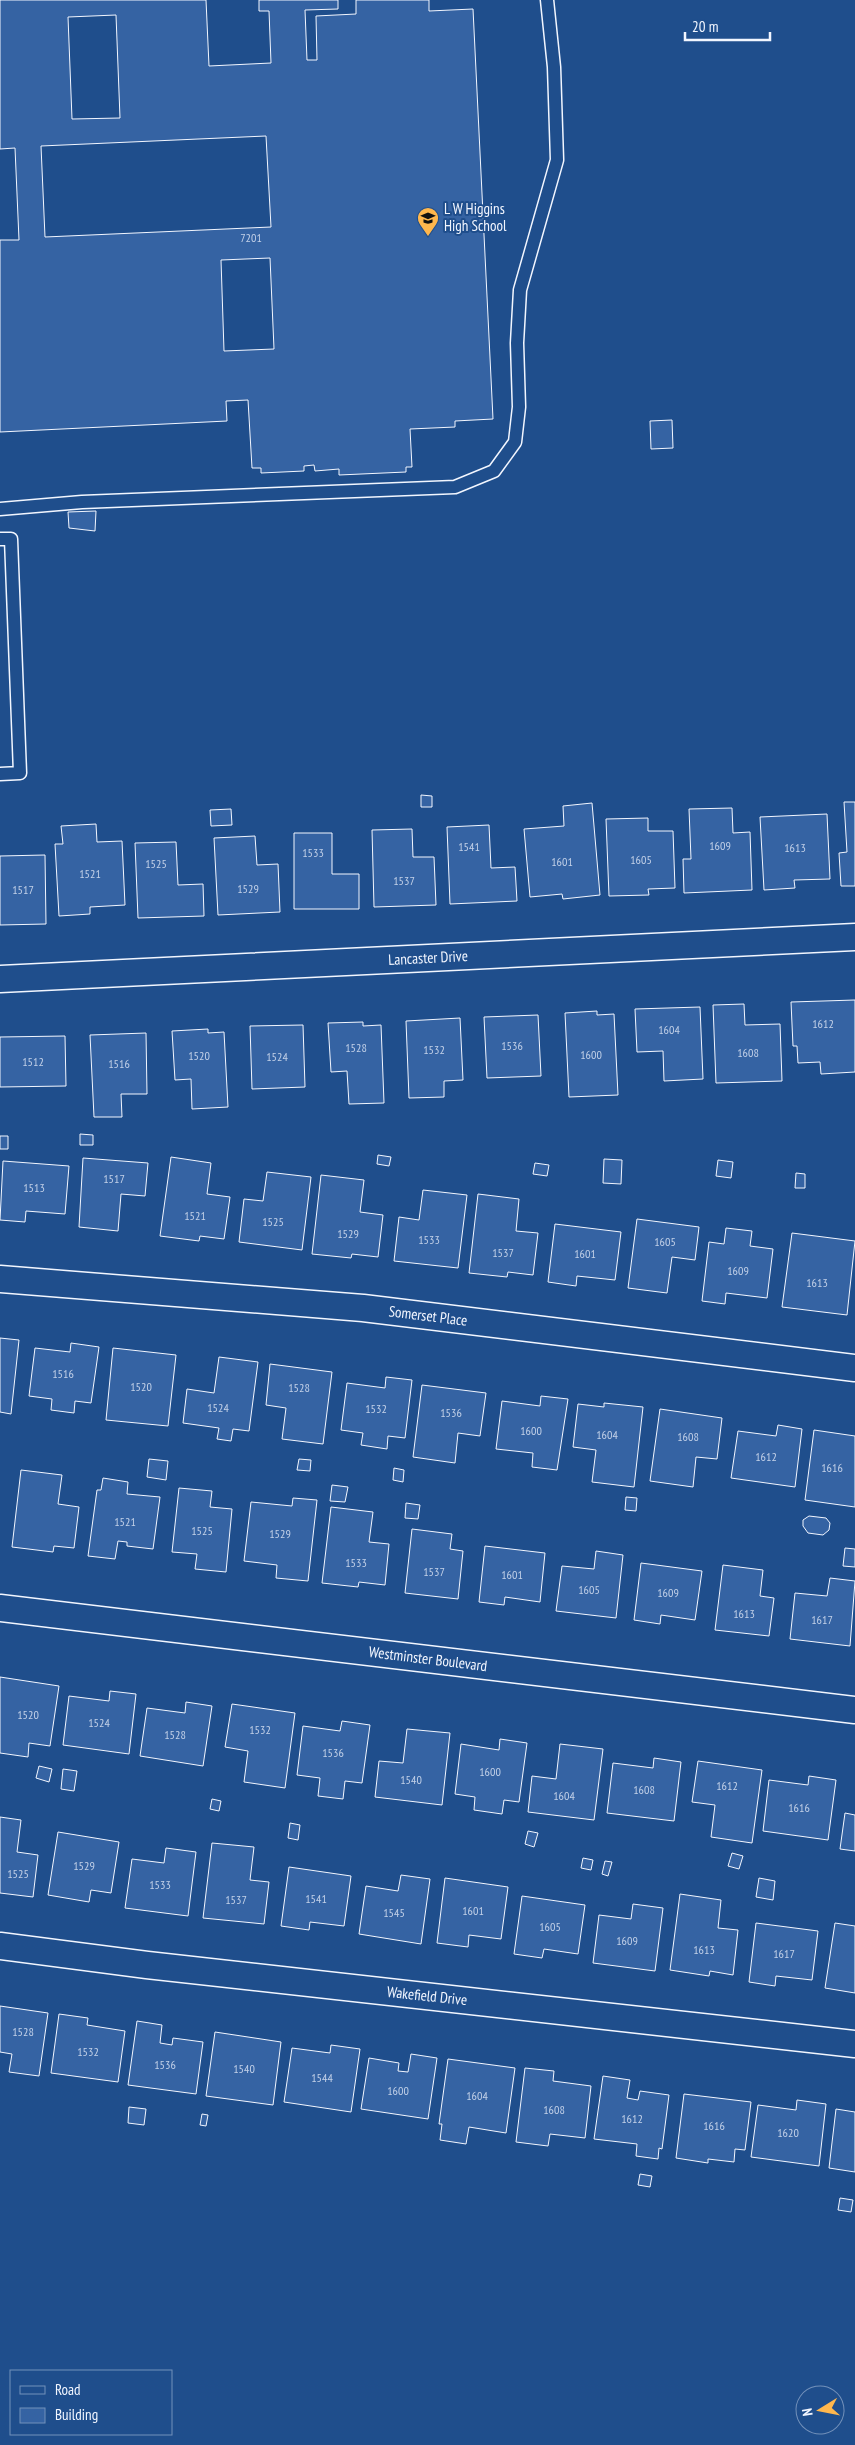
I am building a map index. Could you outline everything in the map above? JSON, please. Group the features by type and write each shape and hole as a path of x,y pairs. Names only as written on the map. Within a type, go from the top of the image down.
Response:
{"street":[{"name":"Lancaster Drive","path":"0,979 855,938"},
{"name":"Somerset Place","path":"0,1279 363,1308 855,1368"},
{"name":"Westminster Boulevard","path":"0,1608 855,1710"},
{"name":"Wakefield Drive","path":"0,1946 146,1965 855,2044"}],"lane":[{"path":"0,508 82,502 455,487 494,471 515,442 519,407 517,343 520,290 557,160 554,67 547,0"},
{"path":"0,539 11,539 20,773 0,774"}],"building":[{"path":"0,0 206,0 209,66 271,63 269,11 259,11 259,0 338,0 338,9 305,10 307,60 317,60 316,16 356,14 356,0 429,0 429,11 473,9 493,419 455,421 455,427 410,429 412,467 406,467 406,472 339,475 339,469 315,471 314,465 304,466 304,471 261,473 261,468 252,468 248,400 226,401 227,421 0,432 0,240 19,240 15,148 0,149","holes":["116,15 120,118 72,119 68,17","266,136 271,227 45,237 41,146","270,258 274,349 224,351 221,260"]},
{"path":"672,420 673,448 651,449 650,421"},
{"path":"96,511 95,531 69,528 68,512"},
{"path":"421,795 432,796 432,807 421,807"},
{"path":"844,802 855,802 855,886 841,886 839,853 847,852"},
{"path":"592,803 600,895 563,899 562,894 530,897 524,829 564,826 563,806"},
{"path":"732,808 733,833 750,832 752,890 684,893 683,859 691,859 689,809"},
{"path":"231,809 232,825 211,826 210,810"},
{"path":"827,814 830,879 794,880 795,888 764,890 760,817"},
{"path":"648,818 648,831 673,831 675,888 648,889 649,895 609,896 606,819"},
{"path":"96,824 97,842 122,841 125,905 90,907 90,914 59,916 55,844 63,844 61,826"},
{"path":"489,825 491,868 515,867 517,901 450,904 447,827"},
{"path":"412,829 413,857 434,857 436,905 374,907 372,830"},
{"path":"294,833 332,833 332,874 359,874 359,909 294,909"},
{"path":"255,836 257,865 278,864 280,912 218,915 214,838"},
{"path":"176,842 178,885 203,884 204,916 138,918 135,843"},
{"path":"45,855 46,924 0,925 0,856"},
{"path":"855,1000 855,1072 821,1074 820,1062 798,1063 797,1046 793,1046 791,1002"},
{"path":"744,1004 745,1025 780,1024 782,1081 716,1083 713,1005"},
{"path":"700,1007 703,1079 664,1081 663,1051 637,1052 635,1009"},
{"path":"597,1011 597,1015 614,1014 618,1095 569,1097 565,1013"},
{"path":"538,1015 541,1076 487,1078 484,1017"},
{"path":"460,1018 463,1080 444,1081 444,1097 409,1098 406,1021"},
{"path":"363,1022 363,1026 381,1025 384,1103 349,1104 347,1071 331,1072 328,1023"},
{"path":"303,1025 305,1087 252,1089 250,1026"},
{"path":"208,1029 208,1033 224,1032 228,1107 192,1109 191,1079 175,1080 172,1031"},
{"path":"146,1033 147,1094 121,1094 122,1117 94,1117 90,1035"},
{"path":"65,1036 66,1086 0,1087 0,1037"},
{"path":"80,1134 93,1135 93,1145 80,1145"},
{"path":"0,1136 8,1136 8,1149 0,1149"},
{"path":"378,1155 391,1157 389,1166 377,1164"},
{"path":"171,1157 211,1163 207,1194 230,1197 224,1239 200,1236 199,1241 160,1236"},
{"path":"83,1158 148,1163 145,1196 121,1194 118,1231 79,1227"},
{"path":"604,1159 622,1160 621,1184 603,1183"},
{"path":"718,1160 733,1162 731,1178 716,1176"},
{"path":"3,1161 69,1166 65,1214 26,1211 25,1222 0,1220"},
{"path":"535,1163 549,1165 547,1176 533,1174"},
{"path":"267,1172 311,1177 302,1250 239,1242 244,1199 263,1201"},
{"path":"796,1173 805,1174 805,1188 795,1188"},
{"path":"321,1175 364,1180 360,1212 383,1215 378,1257 352,1254 351,1258 312,1254"},
{"path":"423,1190 467,1195 458,1268 394,1261 399,1217 419,1220"},
{"path":"478,1194 519,1199 516,1231 538,1233 533,1275 508,1272 507,1277 469,1273"},
{"path":"637,1219 699,1227 695,1260 672,1257 667,1293 628,1288"},
{"path":"555,1224 621,1232 615,1280 577,1276 576,1286 548,1282"},
{"path":"726,1228 752,1231 750,1246 773,1249 767,1298 726,1293 725,1304 702,1301 709,1242 724,1244"},
{"path":"792,1233 855,1241 847,1315 782,1307"},
{"path":"0,1338 19,1340 11,1414 0,1412"},
{"path":"71,1343 99,1347 91,1403 75,1401 74,1413 51,1410 52,1399 29,1396 35,1348 70,1352"},
{"path":"113,1348 176,1355 168,1426 106,1420"},
{"path":"219,1357 258,1362 249,1431 233,1429 231,1441 217,1439 219,1428 183,1423 187,1389 214,1393"},
{"path":"270,1364 332,1372 323,1444 282,1439 286,1408 266,1405"},
{"path":"386,1377 412,1380 405,1438 388,1436 387,1449 361,1445 363,1433 341,1430 347,1383 385,1388"},
{"path":"422,1385 486,1393 480,1436 458,1433 455,1463 413,1457"},
{"path":"541,1396 568,1399 557,1470 532,1467 533,1453 496,1449 502,1401 540,1406"},
{"path":"604,1403 643,1407 634,1487 592,1482 596,1450 573,1447 578,1404 604,1407"},
{"path":"660,1409 722,1418 717,1459 696,1457 693,1487 650,1481"},
{"path":"778,1425 802,1429 795,1487 731,1478 738,1431 776,1436"},
{"path":"814,1430 855,1436 855,1507 805,1500"},
{"path":"149,1459 168,1461 166,1480 147,1477"},
{"path":"299,1459 311,1460 310,1471 297,1470"},
{"path":"394,1468 404,1470 403,1482 393,1480"},
{"path":"21,1470 62,1475 58,1504 79,1507 74,1548 54,1546 53,1552 12,1547"},
{"path":"103,1478 128,1482 127,1494 160,1497 153,1549 127,1546 127,1542 118,1541 115,1559 88,1556 97,1490 101,1490"},
{"path":"332,1485 348,1487 345,1502 330,1501"},
{"path":"179,1488 212,1491 210,1507 232,1509 226,1572 195,1569 197,1554 172,1552"},
{"path":"626,1497 637,1498 636,1511 625,1510"},
{"path":"293,1498 317,1500 308,1581 276,1578 277,1565 244,1561 251,1502 292,1506"},
{"path":"406,1503 420,1505 418,1519 405,1518"},
{"path":"331,1507 373,1512 369,1542 389,1544 385,1585 359,1582 358,1587 322,1583"},
{"path":"809,1516 826,1518 830,1523 829,1530 823,1535 808,1533 803,1526 803,1520"},
{"path":"412,1529 452,1534 450,1549 463,1551 458,1599 405,1593"},
{"path":"485,1546 545,1553 540,1602 505,1597 504,1605 479,1602"},
{"path":"845,1548 855,1549 855,1567 843,1566"},
{"path":"596,1551 623,1555 616,1618 556,1611 562,1566 594,1569"},
{"path":"641,1563 702,1571 695,1620 661,1615 660,1624 634,1620"},
{"path":"723,1565 763,1570 760,1596 774,1598 769,1636 715,1630"},
{"path":"830,1578 855,1581 850,1646 790,1639 795,1593 827,1596"},
{"path":"0,1677 59,1686 50,1746 29,1743 28,1757 0,1753"},
{"path":"110,1691 136,1694 129,1754 63,1745 69,1696 109,1701"},
{"path":"186,1702 212,1706 203,1766 140,1756 147,1708 185,1713"},
{"path":"232,1704 295,1713 285,1788 244,1782 248,1751 225,1747"},
{"path":"342,1721 370,1725 362,1783 345,1781 343,1799 318,1796 320,1778 297,1775 303,1726 340,1731"},
{"path":"407,1729 450,1733 442,1805 375,1797 379,1761 403,1763"},
{"path":"500,1739 527,1743 519,1802 504,1800 502,1814 474,1810 475,1797 455,1794 461,1744 499,1750"},
{"path":"560,1744 603,1749 594,1820 528,1812 532,1776 556,1779"},
{"path":"654,1758 681,1762 674,1821 607,1813 613,1763 653,1768"},
{"path":"698,1761 762,1770 752,1843 711,1837 715,1805 692,1802"},
{"path":"39,1766 52,1769 49,1782 36,1778"},
{"path":"63,1769 77,1771 74,1791 61,1789"},
{"path":"809,1776 836,1780 828,1840 763,1831 769,1780 808,1785"},
{"path":"212,1799 221,1801 219,1811 210,1809"},
{"path":"845,1813 855,1815 855,1851 840,1849"},
{"path":"0,1817 21,1820 17,1852 38,1855 33,1897 0,1893"},
{"path":"290,1823 300,1825 298,1840 288,1838"},
{"path":"528,1831 538,1833 534,1847 525,1844"},
{"path":"58,1832 119,1842 111,1893 91,1890 89,1902 48,1895"},
{"path":"212,1843 254,1847 250,1880 269,1882 264,1924 203,1918"},
{"path":"166,1848 196,1852 188,1916 125,1908 132,1859 164,1863"},
{"path":"732,1853 743,1856 739,1869 728,1866"},
{"path":"583,1858 593,1860 591,1870 581,1868"},
{"path":"605,1861 612,1862 608,1876 602,1874"},
{"path":"289,1867 351,1876 344,1926 310,1922 309,1930 281,1926"},
{"path":"401,1875 430,1879 421,1944 359,1934 366,1886 398,1891"},
{"path":"445,1878 508,1887 501,1939 469,1935 468,1947 437,1943"},
{"path":"759,1878 775,1881 773,1900 756,1897"},
{"path":"680,1894 721,1900 718,1928 738,1930 733,1975 710,1971 709,1976 670,1970"},
{"path":"522,1896 585,1905 578,1954 544,1949 542,1958 514,1954"},
{"path":"633,1904 663,1908 655,1971 593,1963 599,1915 631,1919"},
{"path":"756,1923 818,1931 812,1980 776,1976 775,1986 749,1982"},
{"path":"835,1923 855,1926 855,1993 825,1988"},
{"path":"0,2006 48,2013 39,2076 9,2072 12,2054 0,2052"},
{"path":"59,2014 88,2018 87,2025 125,2031 118,2082 51,2073"},
{"path":"137,2021 162,2025 160,2043 172,2045 173,2038 203,2042 196,2094 128,2085"},
{"path":"215,2032 281,2042 273,2105 206,2096"},
{"path":"331,2045 360,2049 351,2112 284,2102 292,2048 330,2053"},
{"path":"411,2054 437,2058 428,2119 361,2109 369,2058 399,2063 398,2071 408,2072"},
{"path":"448,2059 515,2068 506,2133 469,2127 466,2144 440,2140 442,2124 439,2124"},
{"path":"525,2068 554,2071 553,2081 591,2086 585,2138 550,2134 548,2146 516,2142"},
{"path":"603,2076 630,2080 627,2098 638,2100 640,2091 669,2095 662,2149 659,2148 658,2159 636,2156 637,2144 594,2139"},
{"path":"684,2094 751,2102 745,2150 735,2149 734,2162 708,2159 708,2163 676,2158"},
{"path":"797,2100 826,2104 819,2166 751,2157 758,2105 796,2110"},
{"path":"129,2107 146,2109 144,2125 128,2123"},
{"path":"836,2109 855,2112 855,2172 829,2168"},
{"path":"202,2114 208,2115 206,2126 200,2125"},
{"path":"640,2174 652,2176 650,2187 638,2185"},
{"path":"840,2198 853,2200 851,2212 838,2210"}],"place":[{"name":"L W Higgins High School","path":"428,237"}]}
